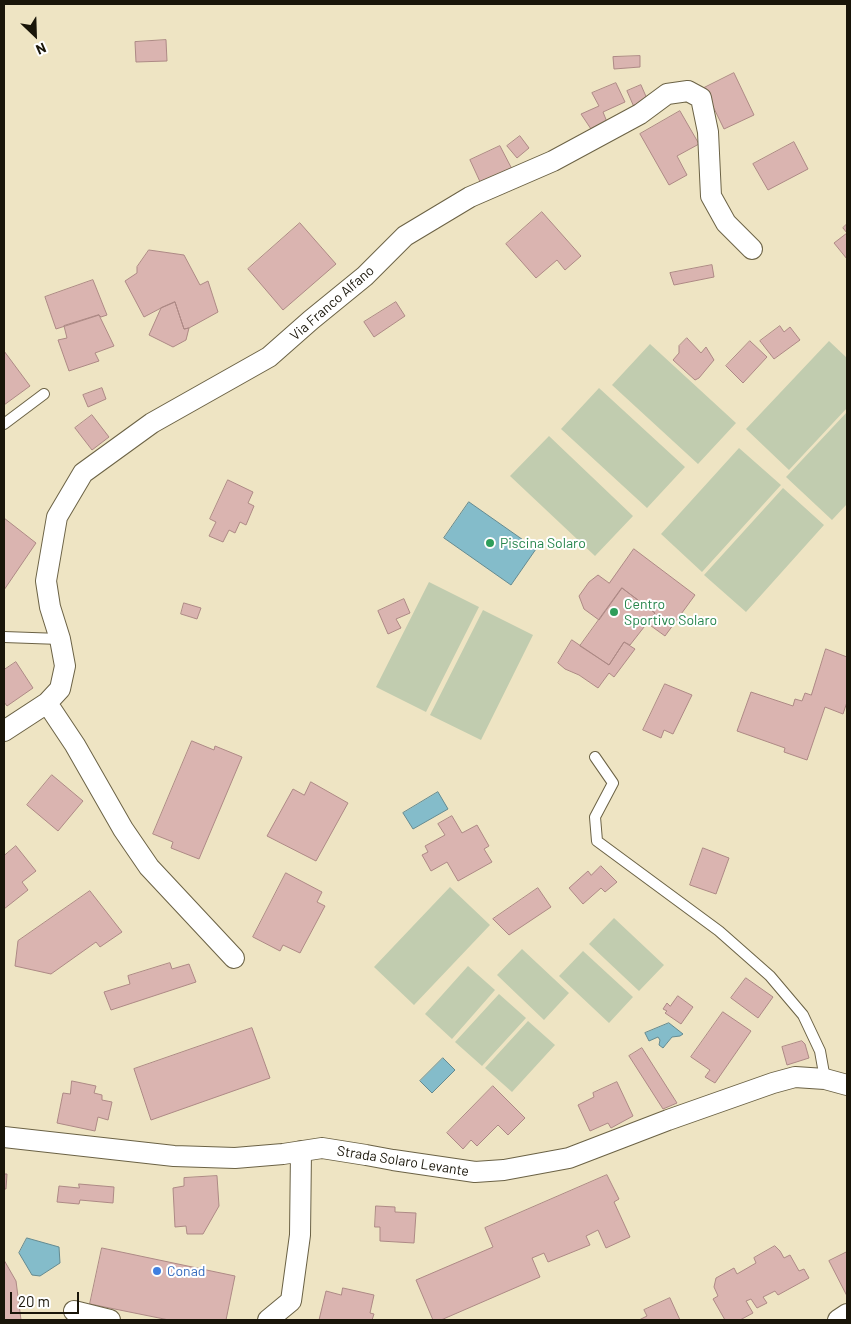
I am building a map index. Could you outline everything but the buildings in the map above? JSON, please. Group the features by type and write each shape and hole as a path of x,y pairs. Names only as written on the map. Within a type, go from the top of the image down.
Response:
{"street":[{"name":"Via Franco Alfano","path":"4,731 46,702 60,689 65,666 60,639 50,607 46,582 57,517 83,473 152,424 269,357 366,276 405,236 470,197 553,161 640,114 667,94 688,90 701,98 708,132 711,196 726,224 752,249"},
{"path":"46,702 75,745 123,829 149,867 234,958"},
{"name":"Strada Solaro Levante","path":"4,1137 174,1156 235,1158 283,1154 322,1148 475,1172 504,1170 569,1158 668,1120 795,1077 825,1079 847,1085"},
{"path":"268,1320 291,1302 300,1235 301,1151"},
{"path":"74,1312 110,1320"},
{"path":"838,1320 847,1314"}],"lane":[{"path":"4,424 44,394"},
{"path":"4,638 60,639"},
{"path":"595,757 613,783 595,817 597,841 719,931 770,976 803,1015 820,1051 825,1079"}],"green space":[{"path":"829,341 847,358 847,408 789,470 746,429"},
{"path":"650,344 736,423 698,464 612,385"},
{"path":"599,388 685,467 647,508 561,429"},
{"path":"847,412 847,504 832,520 786,477"},
{"path":"549,436 633,516 595,556 510,476"},
{"path":"739,448 781,485 702,572 661,534"},
{"path":"783,488 824,525 746,612 704,575"},
{"path":"429,582 479,607 426,712 376,687"},
{"path":"483,610 533,635 481,740 430,715"},
{"path":"450,887 490,925 414,1005 374,967"},
{"path":"614,918 664,965 639,991 589,944"},
{"path":"522,949 569,993 544,1020 497,975"},
{"path":"583,951 633,997 609,1023 559,976"},
{"path":"468,966 495,990 452,1039 425,1014"},
{"path":"499,994 526,1018 482,1066 455,1042"},
{"path":"528,1021 555,1045 512,1092 485,1068"}],"water":[{"name":"Piscina Solaro","path":"469,502 536,549 511,585 444,538"},
{"path":"438,792 448,809 413,829 403,813"},
{"path":"669,1023 683,1034 672,1037 663,1048 659,1045 660,1040 658,1037 649,1041 645,1033"},
{"path":"443,1058 455,1070 432,1093 420,1081"},
{"path":"27,1238 59,1247 60,1263 40,1276 32,1275 19,1253"}],"place":[{"name":"Piscina Solaro","path":"490,543"},
{"name":"Centro Sportivo Solaro","path":"614,612"},
{"name":"Conad","path":"157,1271"}]}
